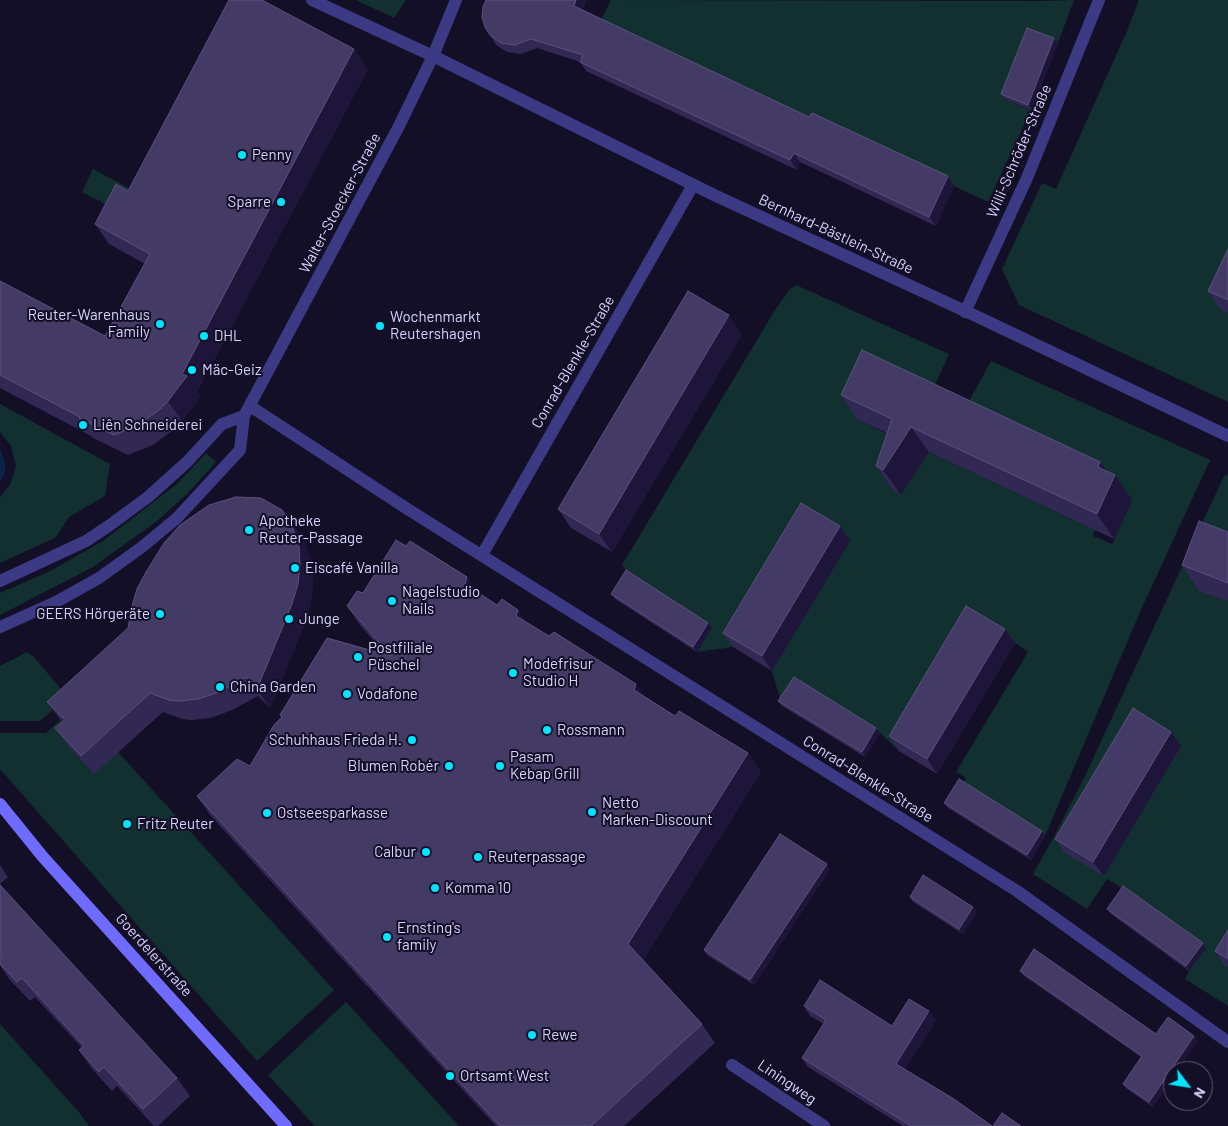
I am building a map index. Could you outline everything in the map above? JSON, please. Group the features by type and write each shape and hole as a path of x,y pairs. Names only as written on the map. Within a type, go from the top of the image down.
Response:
{"street":[{"name":"Bernhard-Bästlein-Straße","path":"312,0 433,56 693,185 1228,436"},
{"name":"Walter-Stoecker-Straße","path":"0,627 56,602 99,578 142,547 177,518 240,450 247,411 398,128 433,56 456,0"},
{"name":"Willi-Schröder-Straße","path":"965,312 1027,178 1098,0"},
{"name":"Conrad-Blenkle-Straße","path":"482,555 693,185"},
{"name":"Conrad-Blenkle-Straße","path":"247,411 482,555 1017,891 1228,1042"},
{"path":"0,581 86,541 110,525 148,497 181,468 222,424 247,411"},
{"name":"Goerdelerstraße","path":"0,804 43,857 286,1126"},
{"name":"Liningweg","path":"732,1065 824,1126"}],"green space":[{"path":"356,0 406,0 394,18"},
{"path":"611,0 1074,0 1058,43 1031,33 1004,99 1031,110 988,202 818,122 607,28 602,18"},
{"path":"1139,0 1228,0 1228,296 1222,310 1228,313 1228,402 1019,305 1002,269 1042,183 1056,189"},
{"path":"93,169 129,188 117,210 82,192"},
{"path":"796,285 949,354 929,398 858,420 909,444 913,477 929,452 1095,530 1093,536 1112,544 1132,501 962,414 991,361 1210,460 1140,612 1045,836 963,784 966,778 956,772 1028,652 1015,643 976,620 899,751 880,733 797,682 782,706 772,671 850,540 811,517 733,647 697,652 712,628 630,575 622,565 775,310 789,290"},
{"path":"0,404 110,464 105,496 69,517 55,538 0,563 0,497 10,485 16,466 11,446 0,432"},
{"path":"206,453 216,462 188,493 157,521 93,567 0,615 0,593 50,571 103,541 178,483"},
{"path":"1228,474 1228,1006 1185,979 1206,948 1127,891 1107,879 1087,909 1033,874 1084,778 1224,476"},
{"path":"27,652 34,657 65,694 62,702 40,721 0,721 0,666"},
{"path":"60,720 118,752 334,990 257,1061 0,769 0,733 46,733"},
{"path":"346,1002 459,1126 315,1126 268,1075"},
{"path":"0,1024 78,1111 89,1126 0,1126"}],"water":[{"path":"0,448 5,462 5,472 0,483"}],"building":[{"path":"229,0 262,0 354,49 182,374 187,376 159,410 138,425 114,435 0,375 0,281 105,336 150,254 95,224 116,184 128,191"},
{"path":"486,0 576,0 574,6 809,117 812,113 948,176 929,217 794,153 790,160 612,77 580,62 583,55 531,39 515,45 501,43 490,35 485,27 482,17"},
{"path":"1027,28 1054,38 1028,105 1001,94"},
{"path":"1228,249 1228,300 1208,291"},
{"path":"688,291 729,315 599,534 558,509"},
{"path":"862,350 1100,462 1098,467 1115,475 1097,514 911,427 883,470 876,466 892,419 841,395"},
{"path":"236,497 261,498 282,510 290,520 299,546 298,584 292,604 257,689 246,677 219,692 198,699 169,700 150,693 81,756 55,728 65,720 47,702 128,628 137,589 164,543 180,525 209,505"},
{"path":"801,503 840,526 762,656 723,633"},
{"path":"1199,521 1228,532 1228,583 1182,565"},
{"name":"Reuterpassage","path":"396,540 406,546 410,541 467,577 465,584 497,605 502,599 518,610 516,616 549,636 554,632 636,684 634,690 675,716 679,711 748,753 628,944 702,1024 591,1126 500,1126 197,796 237,759 250,766 274,725 282,717 280,715 327,638 391,656 347,606 357,591 363,593"},
{"path":"626,570 708,623 693,647 611,594"},
{"path":"966,606 1005,629 927,759 889,736"},
{"path":"794,677 876,728 862,752 778,701"},
{"path":"1133,708 1171,732 1093,862 1055,839"},
{"path":"959,779 1042,831 1027,855 944,803"},
{"path":"780,834 827,864 750,980 704,950"},
{"path":"923,875 973,907 959,929 910,897"},
{"path":"0,885 177,1078 143,1109 104,1067 99,1072 79,1050 84,1046 22,978 17,982 0,964 2,956 0,954"},
{"path":"1123,886 1203,943 1186,966 1107,909"},
{"path":"1228,930 1228,959 1215,951"},
{"path":"1034,949 1156,1034 1168,1017 1194,1036 1177,1061 1163,1061 1163,1081 1149,1102 1123,1084 1142,1056 1020,971"},
{"path":"820,980 892,1026 909,999 929,1011 896,1064 954,1099 992,1126 911,1126 802,1058 826,1020 804,1006"},
{"path":"1002,1113 1021,1126 993,1126"}],"place":[{"name":"Penny","path":"242,155"},
{"name":"Sparre","path":"281,202"},
{"name":"Reuter-Warenhaus Family","path":"160,324"},
{"name":"Wochenmarkt Reutershagen","path":"380,326"},
{"name":"DHL","path":"204,336"},
{"name":"Mäc-Geiz","path":"192,370"},
{"name":"Liên Schneiderei","path":"83,425"},
{"name":"Apotheke Reuter-Passage","path":"249,530"},
{"name":"Eiscafé Vanilla","path":"295,568"},
{"name":"Nagelstudio Nails","path":"392,601"},
{"name":"GEERS Hörgeräte","path":"160,614"},
{"name":"Junge","path":"289,619"},
{"name":"Postfiliale Püschel","path":"358,657"},
{"name":"Modefrisur Studio H","path":"513,673"},
{"name":"China Garden","path":"220,687"},
{"name":"Vodafone","path":"347,694"},
{"name":"Rossmann","path":"547,730"},
{"name":"Schuhhaus Frieda H.","path":"412,740"},
{"name":"Blumen Robér","path":"449,766"},
{"name":"Pasam Kebap Grill","path":"500,766"},
{"name":"Netto Marken-Discount","path":"592,812"},
{"name":"Ostseesparkasse","path":"267,813"},
{"name":"Fritz Reuter","path":"127,824"},
{"name":"Calbur","path":"426,852"},
{"name":"Reuterpassage","path":"478,857"},
{"name":"Komma 10","path":"435,888"},
{"name":"Ernsting's family","path":"387,937"},
{"name":"Rewe","path":"532,1035"},
{"name":"Ortsamt West","path":"450,1076"}]}
